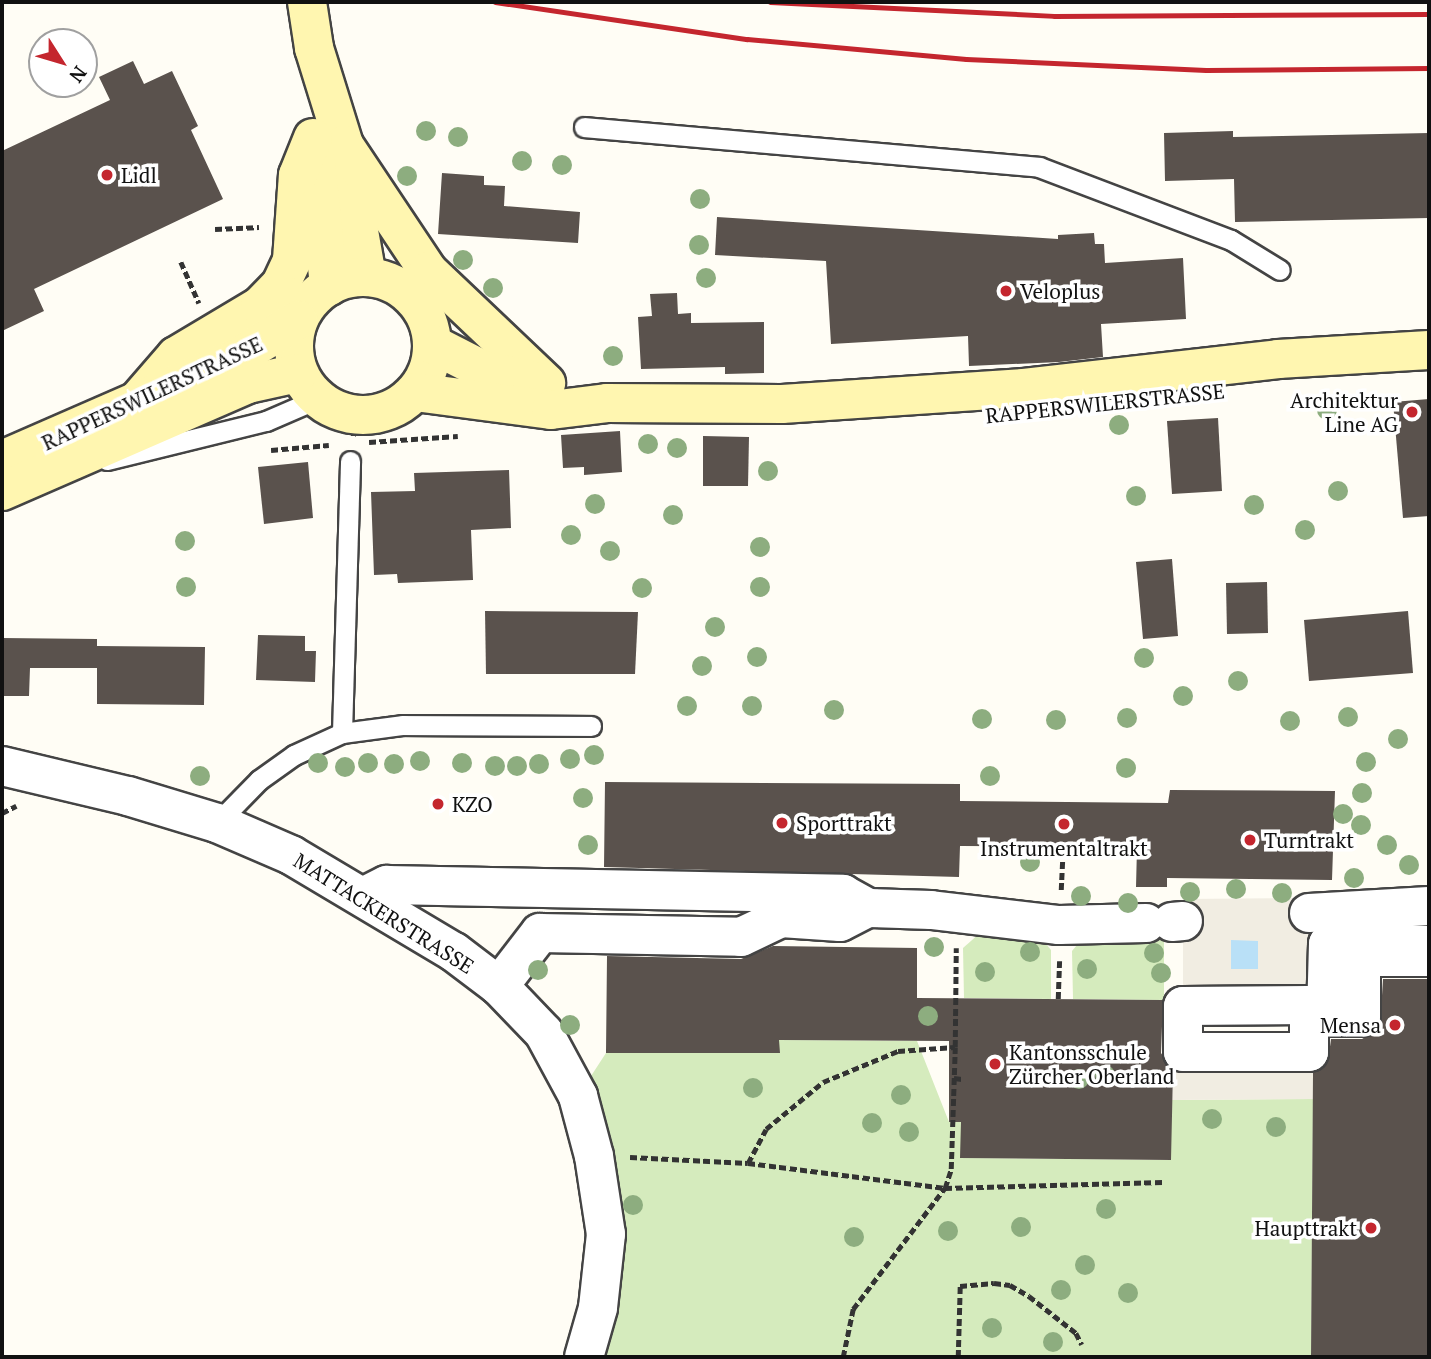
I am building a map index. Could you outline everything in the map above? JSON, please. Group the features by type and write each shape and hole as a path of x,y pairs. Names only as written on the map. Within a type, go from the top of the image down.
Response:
{"main road":[{"path":"307,2 328,141 367,277"},
{"path":"328,141 329,286"},
{"path":"328,141 428,271 547,383"},
{"path":"138,400 177,356 260,306 281,284 292,260 298,175 328,141"},
{"path":"367,277 387,281 412,298 429,324 432,344 425,378 415,392 352,442 308,386 293,347 298,320 311,300 329,286 367,277"},
{"name":"RAPPERSWILERSTRASSE","path":"2,460 236,358 298,320"},
{"name":"RAPPERSWILERSTRASSE","path":"432,344 483,370 547,383 607,403"},
{"name":"RAPPERSWILERSTRASSE","path":"415,392 551,410 607,403 782,404 1024,388 1278,359 1429,349"},
{"name":"RAPPERSWILERSTRASSE","path":"782,404 862,417 952,418 1062,411 1280,384 1429,376"},
{"name":"RAPPERSWILERSTRASSE","path":"2,491 248,384 308,386"}],"street":[{"name":"MATTACKERSTRASSE","path":"2,766 217,823 291,855 454,952 499,986 544,1033 578,1096 594,1156 606,1234 598,1308 584,1357"},
{"path":"363,897 387,885 816,893 843,894 868,908 931,910 1059,925 1167,922"},
{"path":"1309,913 1429,906"},
{"path":"499,986 540,933 741,937 781,918 840,922 868,908"},
{"path":"1429,944 1328,944 1326,1017 1361,1017 1361,957 1429,957"}],"lane":[{"path":"584,127 1039,167 1231,240 1280,270"},
{"path":"342,733 352,442"},
{"path":"217,823 259,780 294,755 342,733 403,724 591,726"}],"path":[{"path":"215,229 264,227"},
{"path":"181,262 201,307"},
{"path":"262,451 352,442 466,436"},
{"path":"1060,895 1063,847"},
{"path":"843,1357 853,1309 945,1188 951,1168 956,915"},
{"path":"748,1163 766,1129 823,1082 898,1051 955,1047"},
{"path":"954,1078 962,1079"},
{"path":"594,1156 748,1163 945,1188 1163,1182"},
{"path":"958,1357 960,1286 994,1283 1010,1285 1029,1296 1076,1333 1082,1345"}],"green space":[{"path":"980,933 1037,933 1051,950 1051,999 964,998 963,948"},
{"path":"1086,934 1164,938 1164,1000 1073,999 1072,951"},
{"path":"779,1040 917,1041 949,1122 961,1122 961,1158 1170,1160 1171,1100 1313,1099 1311,1357 584,1357 598,1308 578,1096 606,1053 779,1053"}],"shaded area":[{"path":"1309,898 1309,1005 1183,1006 1183,899"},
{"path":"1313,1059 1313,1099 1172,1100 1174,1061"}],"water":[{"path":"1231,940 1258,941 1258,969 1231,969"}],"building":[{"name":"Lidl","path":"133,61 144,84 172,71 198,126 191,130 223,199 34,289 44,311 2,331 2,151 110,100 99,77"},
{"path":"1233,131 1233,137 1429,133 1429,218 1235,222 1234,179 1165,181 1164,133"},
{"path":"442,173 484,176 484,185 505,186 504,206 580,212 578,243 438,234"},
{"name":"Veloplus","path":"717,217 1058,239 1058,235 1094,233 1095,244 1104,244 1105,263 1183,258 1186,319 1101,324 1103,357 1059,362 969,366 968,336 831,344 826,261 715,255"},
{"path":"677,293 678,314 691,313 691,323 764,322 764,373 725,374 725,367 641,369 638,317 652,316 650,294"},
{"path":"1429,399 1429,516 1403,518 1393,402"},
{"path":"1218,418 1222,491 1172,494 1167,421"},
{"path":"620,431 622,472 584,475 584,467 563,468 561,435"},
{"path":"703,436 749,437 748,486 703,486"},
{"path":"308,462 313,518 264,524 258,467"},
{"path":"509,470 511,528 471,530 473,580 398,583 397,574 374,575 371,492 415,491 414,473"},
{"path":"1172,559 1178,636 1143,639 1136,562"},
{"path":"1267,582 1268,633 1227,634 1226,583"},
{"path":"485,611 638,612 635,674 486,674"},
{"path":"1408,611 1413,673 1309,681 1304,620"},
{"path":"258,635 305,636 305,651 316,651 315,682 256,680"},
{"path":"2,638 97,639 97,646 205,647 204,705 97,704 97,668 30,668 29,696 2,696"},
{"path":"605,782 960,784 960,801 1168,803 1170,790 1335,791 1332,880 1167,878 1167,887 1136,887 1137,847 960,846 959,877 604,867"},
{"path":"773,946 917,948 917,998 1163,1000 1161,1053 1173,1071 1171,1160 960,1158 961,1122 949,1122 949,1041 779,1040 780,1053 606,1053 607,956 741,959"},
{"name":"Haupttrakt","path":"1383,979 1429,979 1429,1357 1311,1357 1313,1073 1328,1062 1331,1039 1362,1039 1380,1028"}],"railway":[{"path":"495,2 747,39 966,59 1206,70 1429,68"},
{"path":"770,2 1054,16 1429,14"}],"place":[{"name":"Lidl","path":"107,175"},
{"name":"Veloplus","path":"1006,291"},
{"name":"Architektur Line AG","path":"1412,412"},
{"name":"KZO","path":"438,804"},
{"name":"Sporttrakt","path":"782,823"},
{"name":"Instrumentaltrakt","path":"1064,824"},
{"name":"Turntrakt","path":"1250,840"},
{"name":"Mensa","path":"1395,1025"},
{"name":"Kantonsschule Zürcher Oberland","path":"995,1064"},
{"name":"Haupttrakt","path":"1371,1228"}]}
